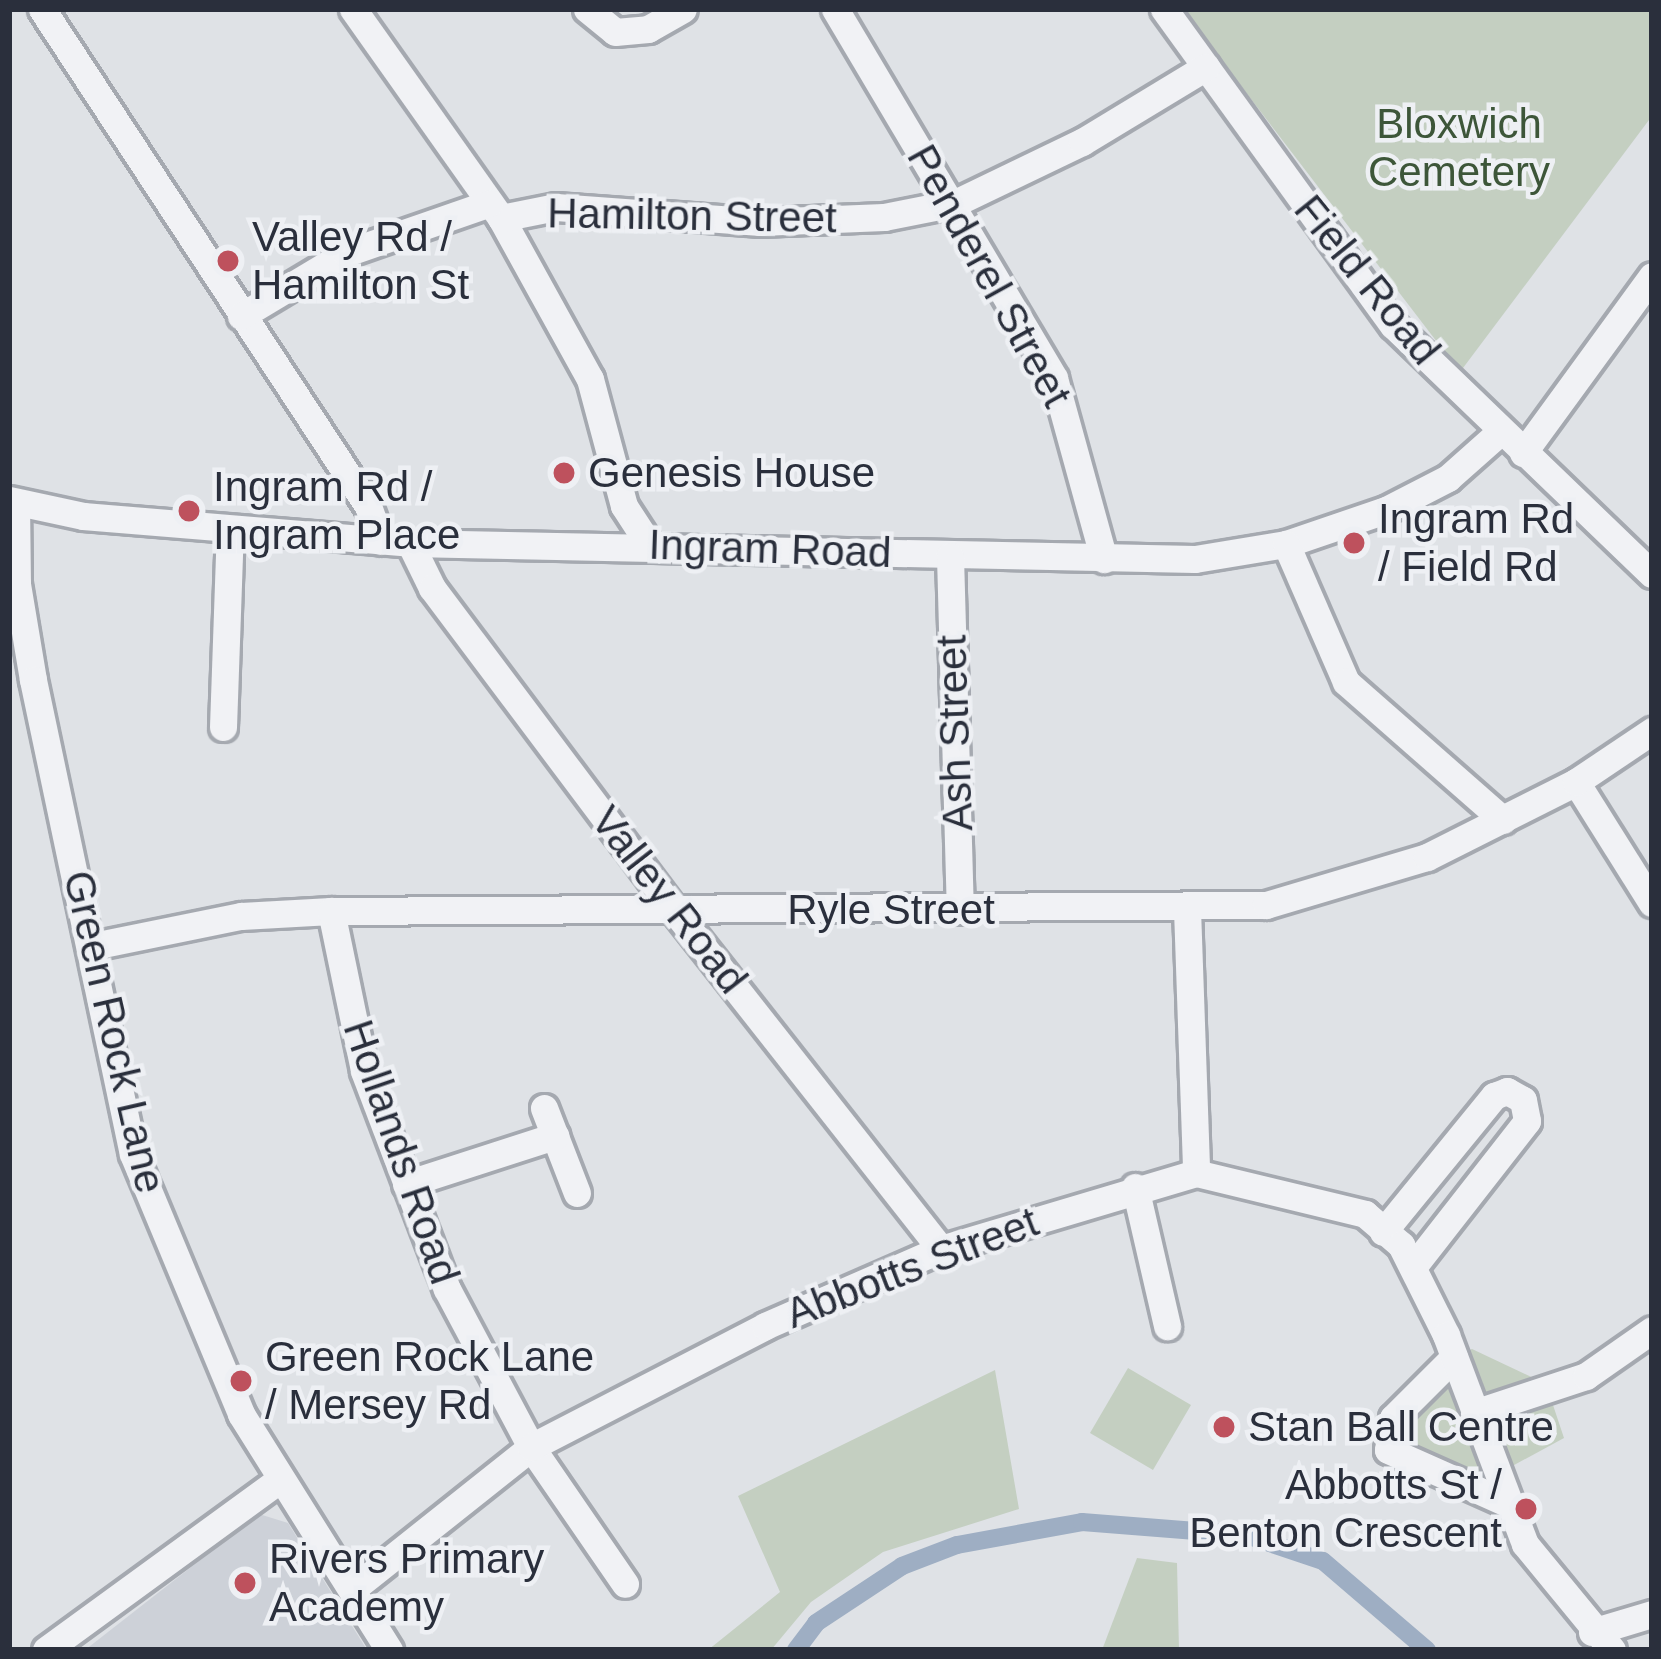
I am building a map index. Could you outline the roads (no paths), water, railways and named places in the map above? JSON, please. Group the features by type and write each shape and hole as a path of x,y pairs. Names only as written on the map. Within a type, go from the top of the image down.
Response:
{"street":[{"name":"Valley Road","path":"42,9 368,506 674,910 941,1249"},
{"path":"353,9 495,210 590,379 624,506 648,543"},
{"path":"587,9 615,32 648,29 683,9"},
{"name":"Penderel Street","path":"835,9 956,203 1054,378 1104,559"},
{"name":"Field Road","path":"1164,9 1393,325 1652,574"},
{"name":"Hamilton Street","path":"241,316 346,254 495,210 556,207 781,221 884,218 956,203 1082,142 1206,67"},
{"path":"1523,453 1652,276"},
{"name":"Ingram Road","path":"12,501 230,529 396,542 648,543 950,556 1195,559 1286,544 1386,510 1448,478 1501,431"},
{"name":"Green Rock Lane","path":"12,501 21,681 93,946 133,1154 241,1414 278,1481 354,1588 389,1650"},
{"path":"223,727 230,529"},
{"path":"1286,544 1346,682 1504,820"},
{"name":"Ash Street","path":"950,556 960,910"},
{"name":"Ryle Street","path":"93,946 241,916 332,911 1187,909 1315,896 1504,820 1576,782 1652,731"},
{"path":"1576,782 1652,903"},
{"path":"1187,909 1196,1173"},
{"name":"Hollands Road","path":"332,911 364,1071 447,1289 531,1447 625,1584"},
{"path":"1383,1232 1494,1096 1507,1090 1523,1100 1528,1121 1416,1264"},
{"path":"544,1108 577,1193"},
{"path":"406,1184 554,1136"},
{"name":"Abbotts Street","path":"354,1588 531,1447 765,1326 941,1249 1136,1187 1196,1173 1365,1214 1416,1264 1505,1502 1538,1568 1602,1641 1652,1614"},
{"path":"1136,1187 1167,1326"},
{"path":"1474,1413 1586,1376 1652,1330"},
{"path":"1454,1358 1432,1370 1393,1418 1388,1450 1505,1502"},
{"path":"46,1650 278,1481"}],"waterway":[{"path":"796,1650 816,1623 902,1566 957,1545 1082,1522 1246,1535 1323,1561 1427,1650"}],"place":[{"name":"Valley Rd / Hamilton St","path":"228,261"},
{"name":"Genesis House","path":"564,473"},
{"name":"Ingram Rd / Ingram Place","path":"189,511"},
{"name":"Ingram Rd / Field Rd","path":"1354,543"},
{"name":"Green Rock Lane / Mersey Rd","path":"241,1381"},
{"name":"Stan Ball Centre","path":"1224,1427"},
{"name":"Abbotts St / Benton Crescent","path":"1526,1509"},
{"name":"Rivers Primary Academy","path":"245,1583"}],"park label":[{"name":"Bloxwich Cemetery","path":"1459,148"}]}
